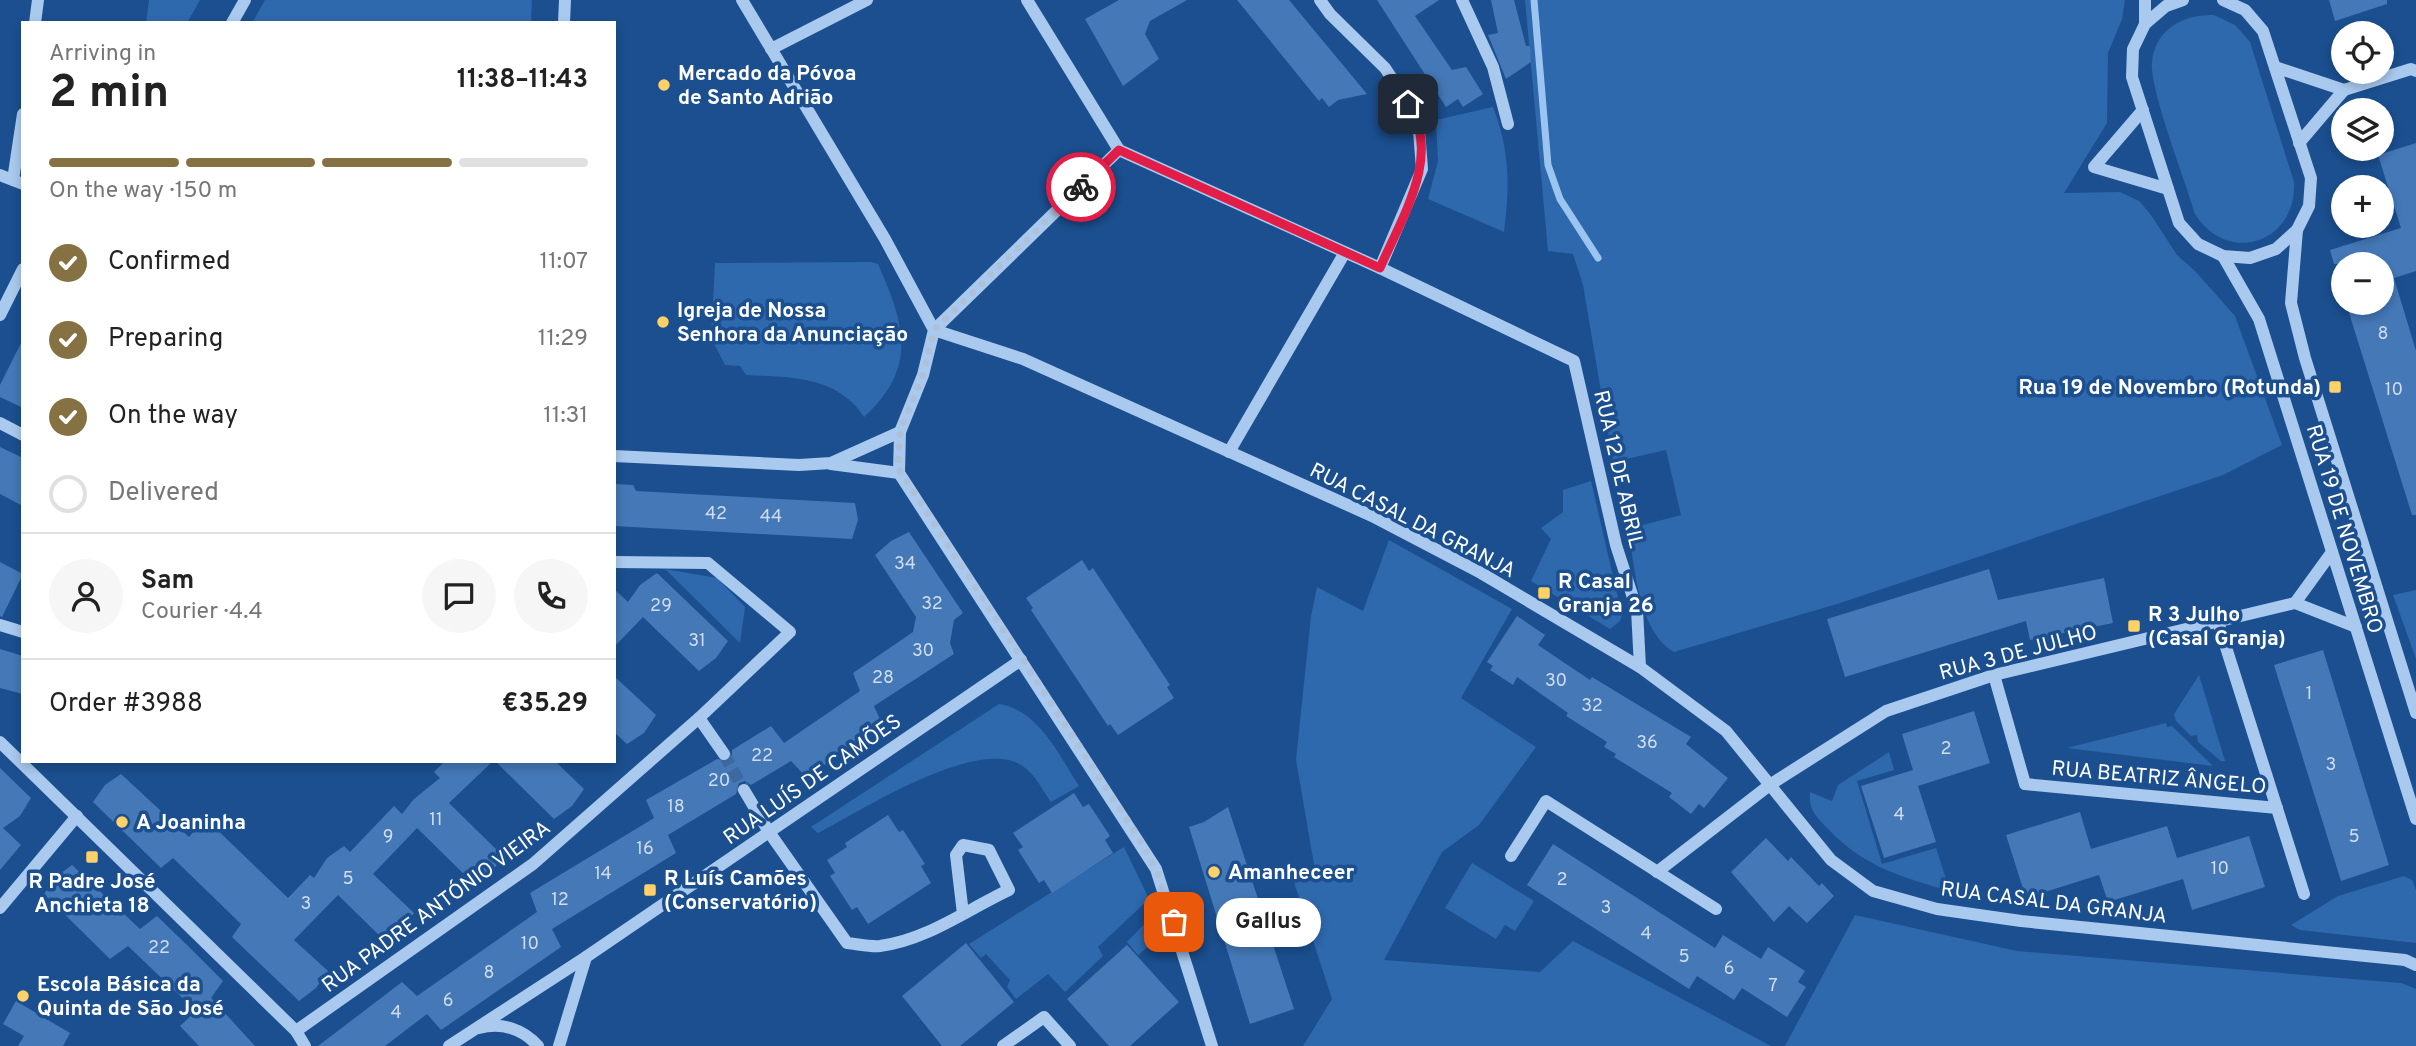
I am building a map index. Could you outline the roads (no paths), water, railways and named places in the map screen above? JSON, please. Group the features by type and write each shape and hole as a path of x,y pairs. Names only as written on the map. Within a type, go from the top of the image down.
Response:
{"street":[{"path":"35,21 38,0"},
{"path":"233,21 245,0"},
{"path":"564,21 565,0"},
{"path":"742,0 881,231 934,330"},
{"path":"771,48 867,0"},
{"path":"1027,0 1119,150 1380,268 1422,169 1418,118 1385,68 1330,14 1320,0"},
{"path":"1462,0 1493,67 1508,124"},
{"path":"2146,0 2146,24"},
{"path":"2183,0 2166,6 2146,24 2133,49 2132,76 2179,223 2198,244 2223,256 2250,258 2276,249 2297,230"},
{"name":"RUA 19 DE NOVEMBRO","path":"2223,0 2245,10 2263,31 2311,178 2309,205 2297,230 2291,303 2305,358 2416,713"},
{"path":"2275,67 2344,90"},
{"path":"2299,143 2344,90 2411,69 2416,71"},
{"path":"2143,110 2094,166 2168,189"},
{"path":"0,175 18,182 21,141"},
{"path":"1119,150 934,330 923,375 900,432 899,473 1156,869 1212,1046"},
{"path":"1229,452 1344,254"},
{"name":"RUA 19 DE NOVEMBRO","path":"2223,256 2259,319 2416,819"},
{"name":"RUA 12 DE ABRIL","path":"1380,268 1574,361 1616,545 1636,610 1640,667"},
{"path":"0,315 21,273"},
{"name":"RUA CASAL DA GRANJA","path":"934,330 1023,359 1372,516 1481,573 1640,667 1726,731 1831,860 1873,891 1937,909 2021,921 2405,960 2416,965"},
{"path":"0,423 21,434"},
{"path":"831,463 900,432"},
{"path":"616,456 799,466 831,463 899,473"},
{"path":"2332,552 2295,603 2356,627"},
{"name":"RUA PADRE ANTÓNIO VIEIRA","path":"296,1031 533,864 699,718 790,632 708,563 616,562"},
{"name":"RUA 3 DE JULHO","path":"1657,872 1771,784 1885,711 1994,675 2295,603"},
{"path":"2218,622 2304,894"},
{"path":"0,625 21,631"},
{"name":"RUA LUÍS DE CAMÕES","path":"449,1046 586,957 1021,660"},
{"name":"RUA BEATRIZ ÂNGELO","path":"1994,675 2025,784 2277,808"},
{"path":"699,718 724,754"},
{"path":"0,742 21,762"},
{"path":"22,763 296,1031 305,1046"},
{"path":"744,789 769,832 847,943 879,946 921,935 963,914 1009,890 989,850 963,845 956,855 963,914"},
{"path":"1511,856 1546,801 1716,909"},
{"path":"0,908 77,816"},
{"path":"559,1046 586,957"},
{"path":"1003,1046 1044,1017 1070,1046"},
{"path":"473,1029 489,1025 516,1028 538,1046"}],"waterway":[{"path":"1534,0 1548,165 1560,199 1598,258"}],"tunnel":[{"path":"724,754 744,790"}],"place":[{"name":"Mercado da Póvoa de Santo Adrião","path":"664,85"},
{"name":"Igreja de Nossa Senhora da Anunciação","path":"663,322"},
{"name":"Rua 19 de Novembro (Rotunda)","path":"2335,387"},
{"name":"R Casal Granja 26","path":"1544,593"},
{"name":"R 3 Julho (Casal Granja)","path":"2134,626"},
{"name":"A Joaninha","path":"122,822"},
{"name":"R Padre José Anchieta 18","path":"92,857"},
{"name":"Amanheceer","path":"1214,872"},
{"name":"R Luís Camões (Conservatório)","path":"650,890"},
{"name":"Gallus","path":"1174,922"},
{"name":"Escola Básica da Quinta de São José","path":"23,996"}]}
